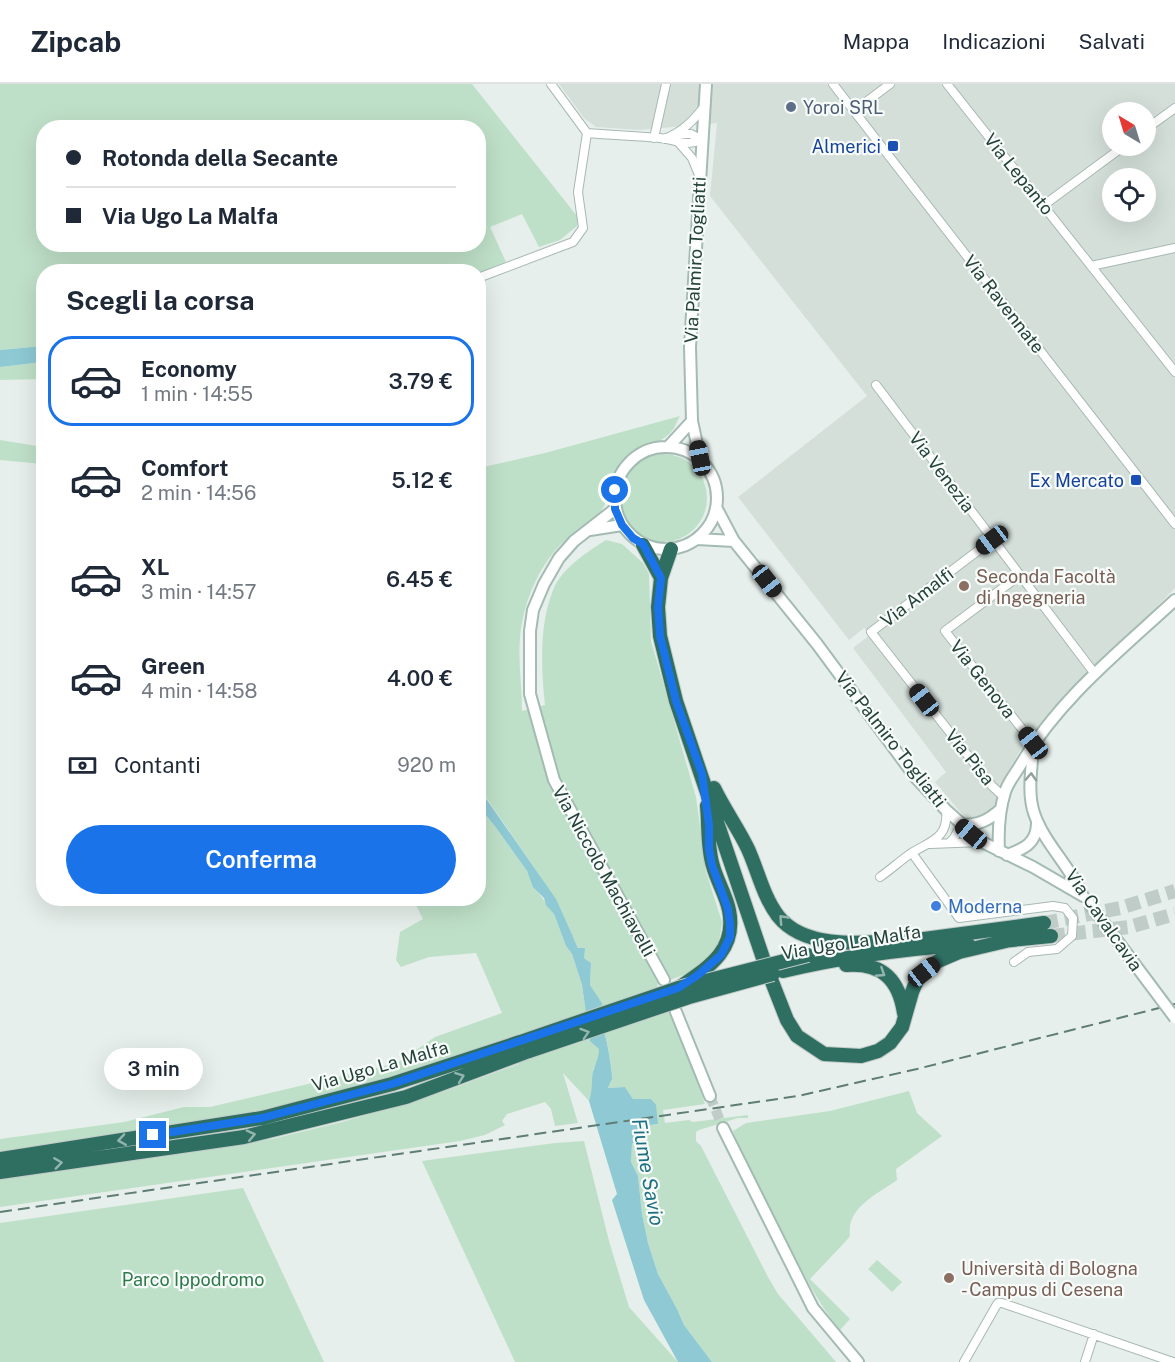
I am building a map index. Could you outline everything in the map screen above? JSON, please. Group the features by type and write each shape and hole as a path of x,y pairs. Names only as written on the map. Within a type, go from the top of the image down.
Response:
{"highway":[{"path":"643,544 661,578"},
{"path":"671,549 661,578 658,607 660,636 676,701 765,964 787,1020 797,1036 824,1054 861,1056 878,1051 890,1043 902,1027 917,980 938,961 959,952 1010,940"},
{"path":"676,701 719,798 748,849 767,899 786,924 795,931 831,942 919,940"},
{"path":"678,988 698,975 721,955 730,937 728,909 712,865 709,849 709,825 702,774"},
{"name":"Via Ugo La Malfa","path":"0,1172 244,1137 406,1097 525,1047 678,988 808,955 1044,923"},
{"name":"Via Ugo La Malfa","path":"0,1159 262,1118 525,1047 689,997 819,962 900,950 1051,936"},
{"path":"783,971 850,964 863,964 878,969 895,985 900,994 904,1015"}],"street":[{"path":"486,275 573,242 583,228 578,192 587,134 551,84"},
{"path":"654,138 666,84"},
{"name":"Via Palmiro Togliatti","path":"700,458 692,421 690,347 699,178 707,84"},
{"name":"Via Ravennate","path":"833,84 1175,524"},
{"path":"854,111 890,84"},
{"name":"Via Lepanto","path":"947,84 1175,372"},
{"path":"587,134 664,138 688,126 706,101"},
{"path":"1156,122 1175,108"},
{"path":"676,134 691,134 702,140"},
{"path":"664,138 691,144 702,140"},
{"path":"679,143 692,158 699,178"},
{"path":"1044,205 1110,156"},
{"path":"1091,266 1175,248"},
{"name":"Via Venezia","path":"876,385 1095,674"},
{"path":"669,446 692,421"},
{"path":"669,446 686,450 700,458 715,480 718,497 717,509 710,525 697,539 686,546 671,549 657,549 633,538 622,525 615,509 615,490 620,474 630,461 649,449 669,446"},
{"name":"Via Niccolò Machiavelli","path":"615,509 574,542 559,558 544,584 533,610 530,631 530,694 554,780 664,980"},
{"name":"Via Palmiro Togliatti","path":"717,509 734,541 817,644 916,778 946,810 982,842 1042,872 1086,899"},
{"path":"590,530 622,525"},
{"path":"697,539 734,541"},
{"name":"Via Amalfi","path":"871,632 992,540"},
{"name":"Via Genova","path":"1019,576 945,631 1033,743"},
{"path":"1037,820 1035,838 1028,846 1003,853 998,838 1005,790 1033,743 1051,720 1095,674 1175,600"},
{"name":"Via Pisa","path":"871,632 992,786 1004,797"},
{"name":"Via Cavalcavia","path":"1033,743 1030,786 1033,811 1043,833 1086,899 1175,1018"},
{"path":"948,844 961,825 981,824 991,819 1001,809"},
{"path":"880,877 912,853 930,844 945,828 946,810"},
{"path":"930,844 982,842"},
{"path":"912,853 959,918 1053,906 1065,909 1072,918 1072,936 1057,949 1028,952 1014,962"},
{"path":"676,1012 710,1096"},
{"path":"723,1128 813,1308 858,1362"},
{"path":"964,1362 998,1303 1173,1362"},
{"path":"1085,1362 1094,1334"}],"shaded area":[{"path":"559,84 1175,84 1175,588 1033,733 1019,752 1003,781 989,813 971,819 961,813 935,782 946,772 853,648 870,635 864,628 849,640 738,497 867,396 710,196 717,123 640,130 596,127 584,118"}],"green space":[{"path":"0,84 472,84 577,216 577,226 560,240 539,247 522,214 490,227 506,262 486,270 486,264 36,264 36,347 0,350"},
{"path":"36,363 36,379 0,380 0,367"},
{"path":"680,416 666,437 632,453 621,462 614,474 607,500 600,512 561,544 538,576 524,612 520,638 522,711 545,705 542,662 543,632 548,604 557,582 576,561 606,540 622,544 643,563 649,574 651,641 696,797 706,872 722,922 718,948 702,966 657,985 684,1046 705,1104 663,1110 665,1123 748,1115 748,1118 738,1118 699,1130 696,1132 696,1141 701,1146 778,1294 836,1362 712,1362 684,1325 658,1274 642,1214 638,1176 631,1162 632,1144 643,1134 642,1126 658,1124 651,1099 633,1099 625,1087 608,1088 612,1078 611,1067 602,1003 590,985 591,963 584,958 542,879 486,797 486,466 545,453"},
{"path":"0,440 36,446 36,463 0,460"},
{"path":"663,454 680,457 694,467 704,481 707,498 704,515 694,529 680,539 663,542 646,539 632,529 622,515 619,498 622,481 632,467 646,457"},
{"path":"486,815 527,871 538,892 554,914 566,946 572,954 582,985 585,1006 599,1049 599,1058 593,1069 593,1089 589,1101 563,1073 578,1123 555,1126 551,1109 545,1102 507,1114 502,1121 505,1125 485,1135 460,1141 0,1207 0,1178 272,1139 342,1122 434,1095 519,1064 512,1036 399,1076 265,1113 0,1153 0,1139 124,1122 184,1107 210,1107 397,1063 435,1037 502,1013 476,953 429,957 401,967 396,960 400,932 423,919 416,906 486,906"},
{"path":"909,1091 917,1113 942,1136 896,1169 897,1180 858,1209 850,1226 850,1236 810,1279 850,1319 840,1330 818,1298 780,1232 733,1131 746,1123 830,1111"},
{"path":"584,1141 609,1241 629,1307 678,1362 515,1362 422,1161"},
{"name":"Parco Ippodromo","path":"243,1188 324,1362 0,1362 0,1223"},
{"path":"877,1260 902,1282 892,1292 868,1269"}],"water":[{"path":"36,347 36,363 0,367 0,350"},
{"path":"486,798 556,899 578,948 585,948 584,958 591,963 590,985 602,1003 612,1076 608,1088 625,1087 633,1099 651,1099 656,1105 658,1124 642,1126 643,1134 632,1144 631,1162 638,1176 648,1243 658,1274 684,1325 712,1362 678,1362 644,1300 612,1200 617,1194 589,1101 599,1049 590,1041 582,985 572,954 566,946 554,914 546,905 544,898 533,887 527,871 486,815"}],"tunnel":[{"path":"1044,923 1120,908 1175,891"},
{"path":"1051,936 1129,927 1175,914"},
{"path":"710,1096 723,1128"}],"railway":[{"path":"0,1212 798,1096 917,1069 1175,1004"}],"place":[{"name":"Yoroi SRL","path":"791,107"},
{"name":"Almerici","path":"893,146"},
{"name":"Ex Mercato","path":"1136,480"},
{"name":"Seconda Facoltà di Ingegneria","path":"964,586"},
{"name":"Moderna","path":"936,906"},
{"name":"Università di Bologna - Campus di Cesena","path":"949,1278"}],"route":[{"path":"153,1135 262,1118 392,1084 678,988 698,975 721,955 730,937 728,909 712,865 702,774 676,701 660,636 658,607 661,578 643,544 633,538 622,525 615,509 615,490"}],"water label":[{"name":"Fiume Savio","path":"648,1172"}]}
